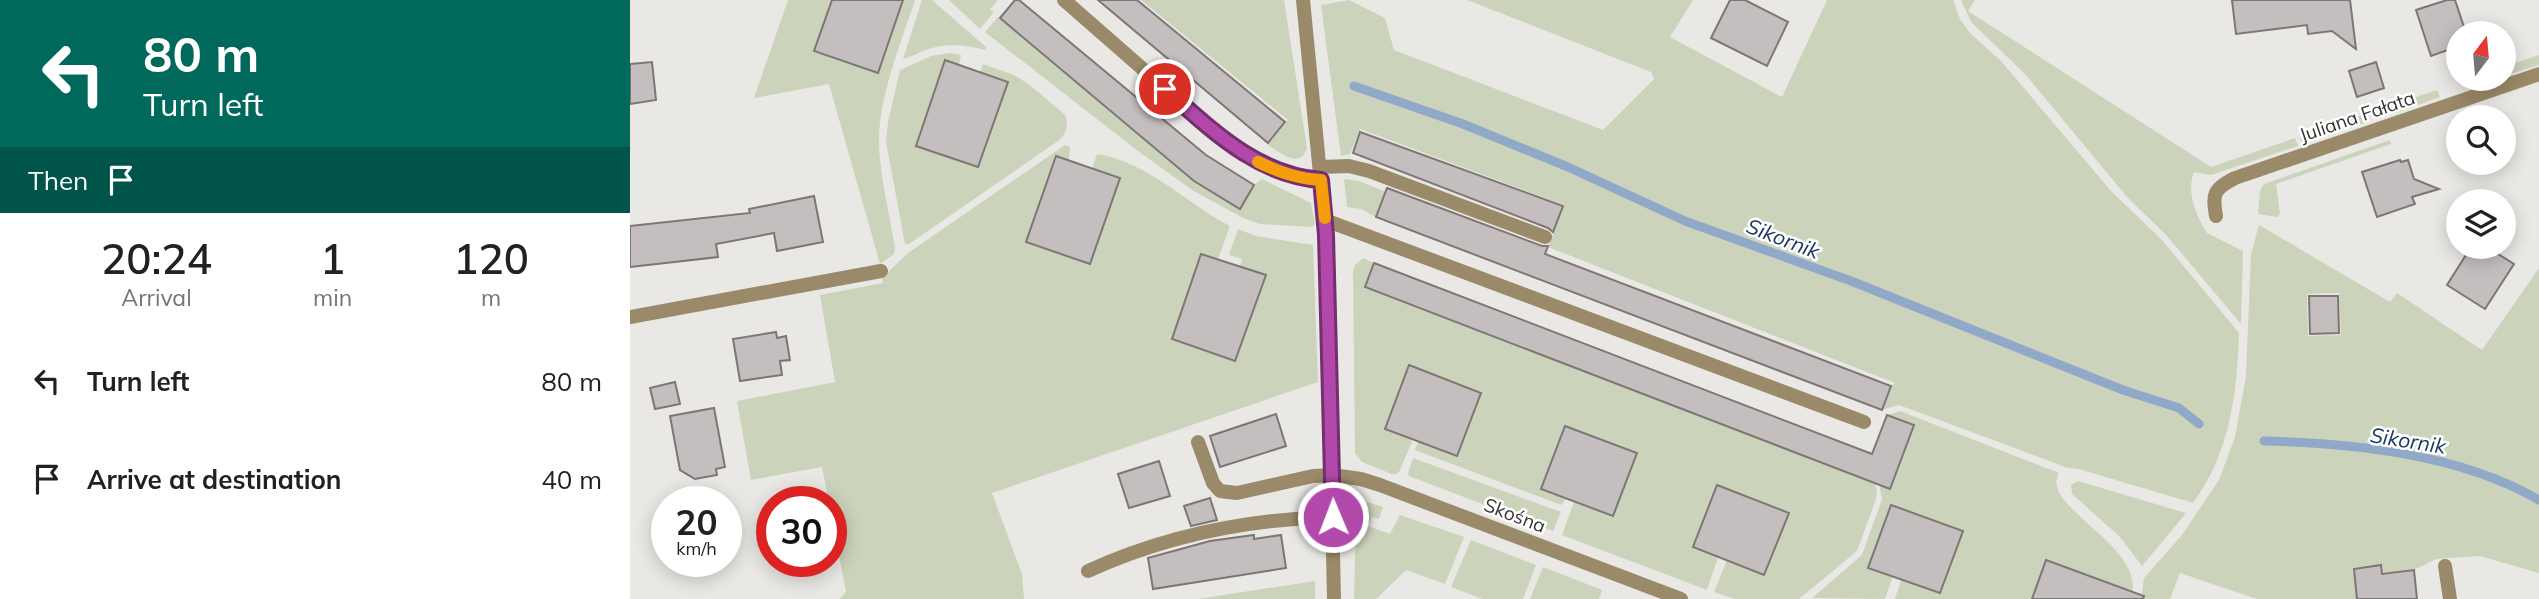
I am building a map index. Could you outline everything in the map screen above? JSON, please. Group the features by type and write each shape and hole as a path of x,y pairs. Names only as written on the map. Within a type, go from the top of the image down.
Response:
{"street":[{"path":"1063,0 1226,142 1278,172 1303,179 1349,166 1369,171 1545,237"},
{"path":"1303,0 1325,220 1334,599"},
{"name":"Juliana Fałata","path":"2216,216 2213,200 2216,191 2235,178 2539,74"},
{"path":"1325,220 1864,422"},
{"path":"630,317 881,271"},
{"name":"Skośna","path":"1198,442 1213,483 1220,491 1237,493 1313,476 1332,475 1361,479 1681,599"},
{"path":"1088,571 1128,553 1214,530 1271,520 1333,517"},
{"path":"2445,566 2449,599"}],"green space":[{"path":"788,0 832,0 815,51 878,73 903,0 915,0 892,70 880,124 881,166 895,248 894,254 880,264 829,84 754,98"},
{"path":"922,0 932,0 986,47 985,50 950,45 903,59"},
{"path":"949,0 998,0 990,10 994,12 980,29"},
{"path":"1141,0 1284,0 1307,148 1304,155 1290,158 1268,145 1288,120"},
{"path":"1349,0 1385,18 1394,50 1603,130 1654,79 1651,72 1467,0 1693,0 1670,37 1782,97 1827,0 1953,0 1960,19 1970,33 2001,61 2111,191 2162,240 2239,333 2229,422 2216,464 2206,484 2193,503 2068,468 1899,405 1881,410 1891,386 1895,383 1548,247 1564,205 1360,129 1350,154 1341,156 1321,5"},
{"path":"1961,0 1975,0 1968,11 2211,167 2295,138 2298,146 2211,175 2194,172 2192,196 2207,233 2243,251 2241,324 2167,236 2127,197 2025,74 1971,22"},
{"path":"998,17 1189,178 1240,209 1254,185 1262,179 1311,203 1315,224 1312,227 1260,224 1243,218 1192,190 985,32"},
{"path":"950,53 961,55 959,65 945,61 916,146 978,167 1008,82 980,72 983,64 1014,75 1030,85 1065,115 1066,129 1058,141 909,244 905,244 886,142 900,70 931,56"},
{"path":"2539,55 2539,65 2516,72 2516,63"},
{"path":"2437,90 2440,97 2396,113 2389,106"},
{"path":"2365,114 2364,123 2302,144 2300,137"},
{"path":"2390,140 2391,144 2276,184 2280,214 2277,217 2258,214 2260,191 2264,184"},
{"path":"1065,145 1070,147 1069,161 1056,157 1026,242 1090,264 1120,179 1092,169 1097,154 1116,158 1150,174 1230,226 1218,259 1201,254 1172,338 1234,361 1266,275 1240,266 1242,259 1229,255 1238,229 1256,236 1313,245 1318,382 992,493 1022,574 1024,599 839,599 846,592 843,577 847,577 847,486 826,486 822,467 751,480 737,401 835,382 820,295 883,283 882,278 908,253"},
{"path":"1344,179 1359,181 1386,192 1376,217 1361,209 1347,207"},
{"path":"2259,225 2390,302 2397,293 2482,350 2539,268 2539,573 2480,556 2436,559 2414,570 2382,574 2380,566 2354,569 2357,599 2257,599 2180,573 2170,599 2141,599 2144,578 2182,535 2219,480 2235,437 2246,376 2251,254","holes":["2339,293 2341,335 2308,336 2307,294"]},
{"path":"1363,258 1374,263 1365,288 1858,476 1867,452 1877,491 1857,551 1799,599 1734,599 1714,592 1727,560 1765,575 1789,513 1718,485 1694,547 1718,557 1707,590 1562,535 1574,502 1613,516 1637,453 1565,426 1541,489 1566,499 1561,505 1415,450 1418,442 1457,456 1481,394 1385,429 1412,442 1399,472 1394,475 1362,462 1355,453 1353,272 1355,265"},
{"path":"1900,411 2059,473 2057,486 2064,499 2123,559 2131,577 2132,595 2032,599 1895,599 1901,580 1940,593 1963,531 1938,521 1936,527 1915,519 1917,514 1892,505 1868,568 1893,576 1885,599 1812,598 1862,555 1882,499 1873,452 1900,463 1914,426 1887,415"},
{"path":"1413,458 1561,512 1553,531 1409,476"},
{"path":"2078,481 2186,513 2142,566 2120,537 2072,494 2071,485"},
{"path":"1361,503 1383,507 1379,519 1372,517 1368,526 1390,534 1400,515 1464,537 1445,584 1406,570 1376,599 1354,599 1356,512"},
{"path":"1471,540 1536,565 1523,599 1482,599 1451,587"},
{"path":"1543,567 1602,590 1599,599 1530,599"},
{"path":"1315,581 1315,599 1198,599"}],"building":[{"path":"832,0 903,0 878,73 814,51"},
{"path":"1015,0 1019,0 1206,155 1254,185 1240,209 1194,181 1000,18"},
{"path":"1098,0 1137,0 1285,122 1268,143"},
{"path":"1730,0 1745,0 1788,22 1767,66 1711,38"},
{"path":"2232,0 2350,0 2356,49 2332,31 2308,34 2307,25 2236,34"},
{"path":"2455,0 2462,21 2446,21 2446,51 2431,56 2416,10"},
{"path":"945,60 1008,82 978,167 916,146"},
{"path":"652,62 656,100 630,104 630,64"},
{"path":"2376,62 2384,88 2357,97 2349,71"},
{"path":"1360,132 1563,206 1553,232 1353,153"},
{"path":"1056,156 1120,178 1090,264 1026,242"},
{"path":"2408,160 2414,179 2439,189 2412,197 2415,204 2377,217 2362,172"},
{"path":"1387,188 1548,246 1545,254 1891,386 1882,410 1376,217"},
{"path":"814,196 823,242 777,251 774,233 716,244 718,257 630,267 630,226 750,213 749,209"},
{"path":"1201,254 1266,275 1235,361 1172,339"},
{"path":"2463,259 2506,259 2514,264 2485,309 2447,285"},
{"path":"1374,263 1872,454 1887,415 1914,425 1890,489 1365,287"},
{"path":"2309,296 2338,296 2339,333 2310,334"},
{"path":"776,332 777,338 786,336 790,360 780,361 782,375 740,381 733,339"},
{"path":"1409,365 1481,393 1457,456 1385,429"},
{"path":"675,382 680,404 655,409 650,388"},
{"path":"714,408 725,467 716,469 717,475 695,479 680,470 670,416"},
{"path":"1276,414 1286,446 1220,467 1210,436"},
{"path":"1565,426 1637,453 1613,516 1541,489"},
{"path":"1159,461 1170,496 1129,508 1118,474"},
{"path":"1717,485 1789,513 1764,575 1693,547"},
{"path":"1210,498 1217,520 1191,526 1184,506"},
{"path":"1891,505 1963,531 1940,593 1868,568"},
{"path":"1254,535 1254,539 1281,535 1286,568 1153,589 1148,558 1210,541"},
{"path":"2046,560 2144,596 2143,599 2032,599"},
{"path":"2381,565 2382,574 2414,570 2417,599 2357,599 2354,569"}],"waterway":[{"name":"Sikornik","path":"1354,86 1463,124 1568,167 1685,221 1851,281 2123,390 2179,408 2199,424"},
{"name":"Sikornik","path":"2264,441 2369,448 2405,454 2475,472 2508,484 2539,500"}],"slow traffic":[{"path":"1258,162 1278,172 1303,179 1321,180 1325,218"}],"route":[{"path":"1165,89 1226,142 1252,159 1278,172 1303,179 1321,180 1326,235 1333,517"}]}
